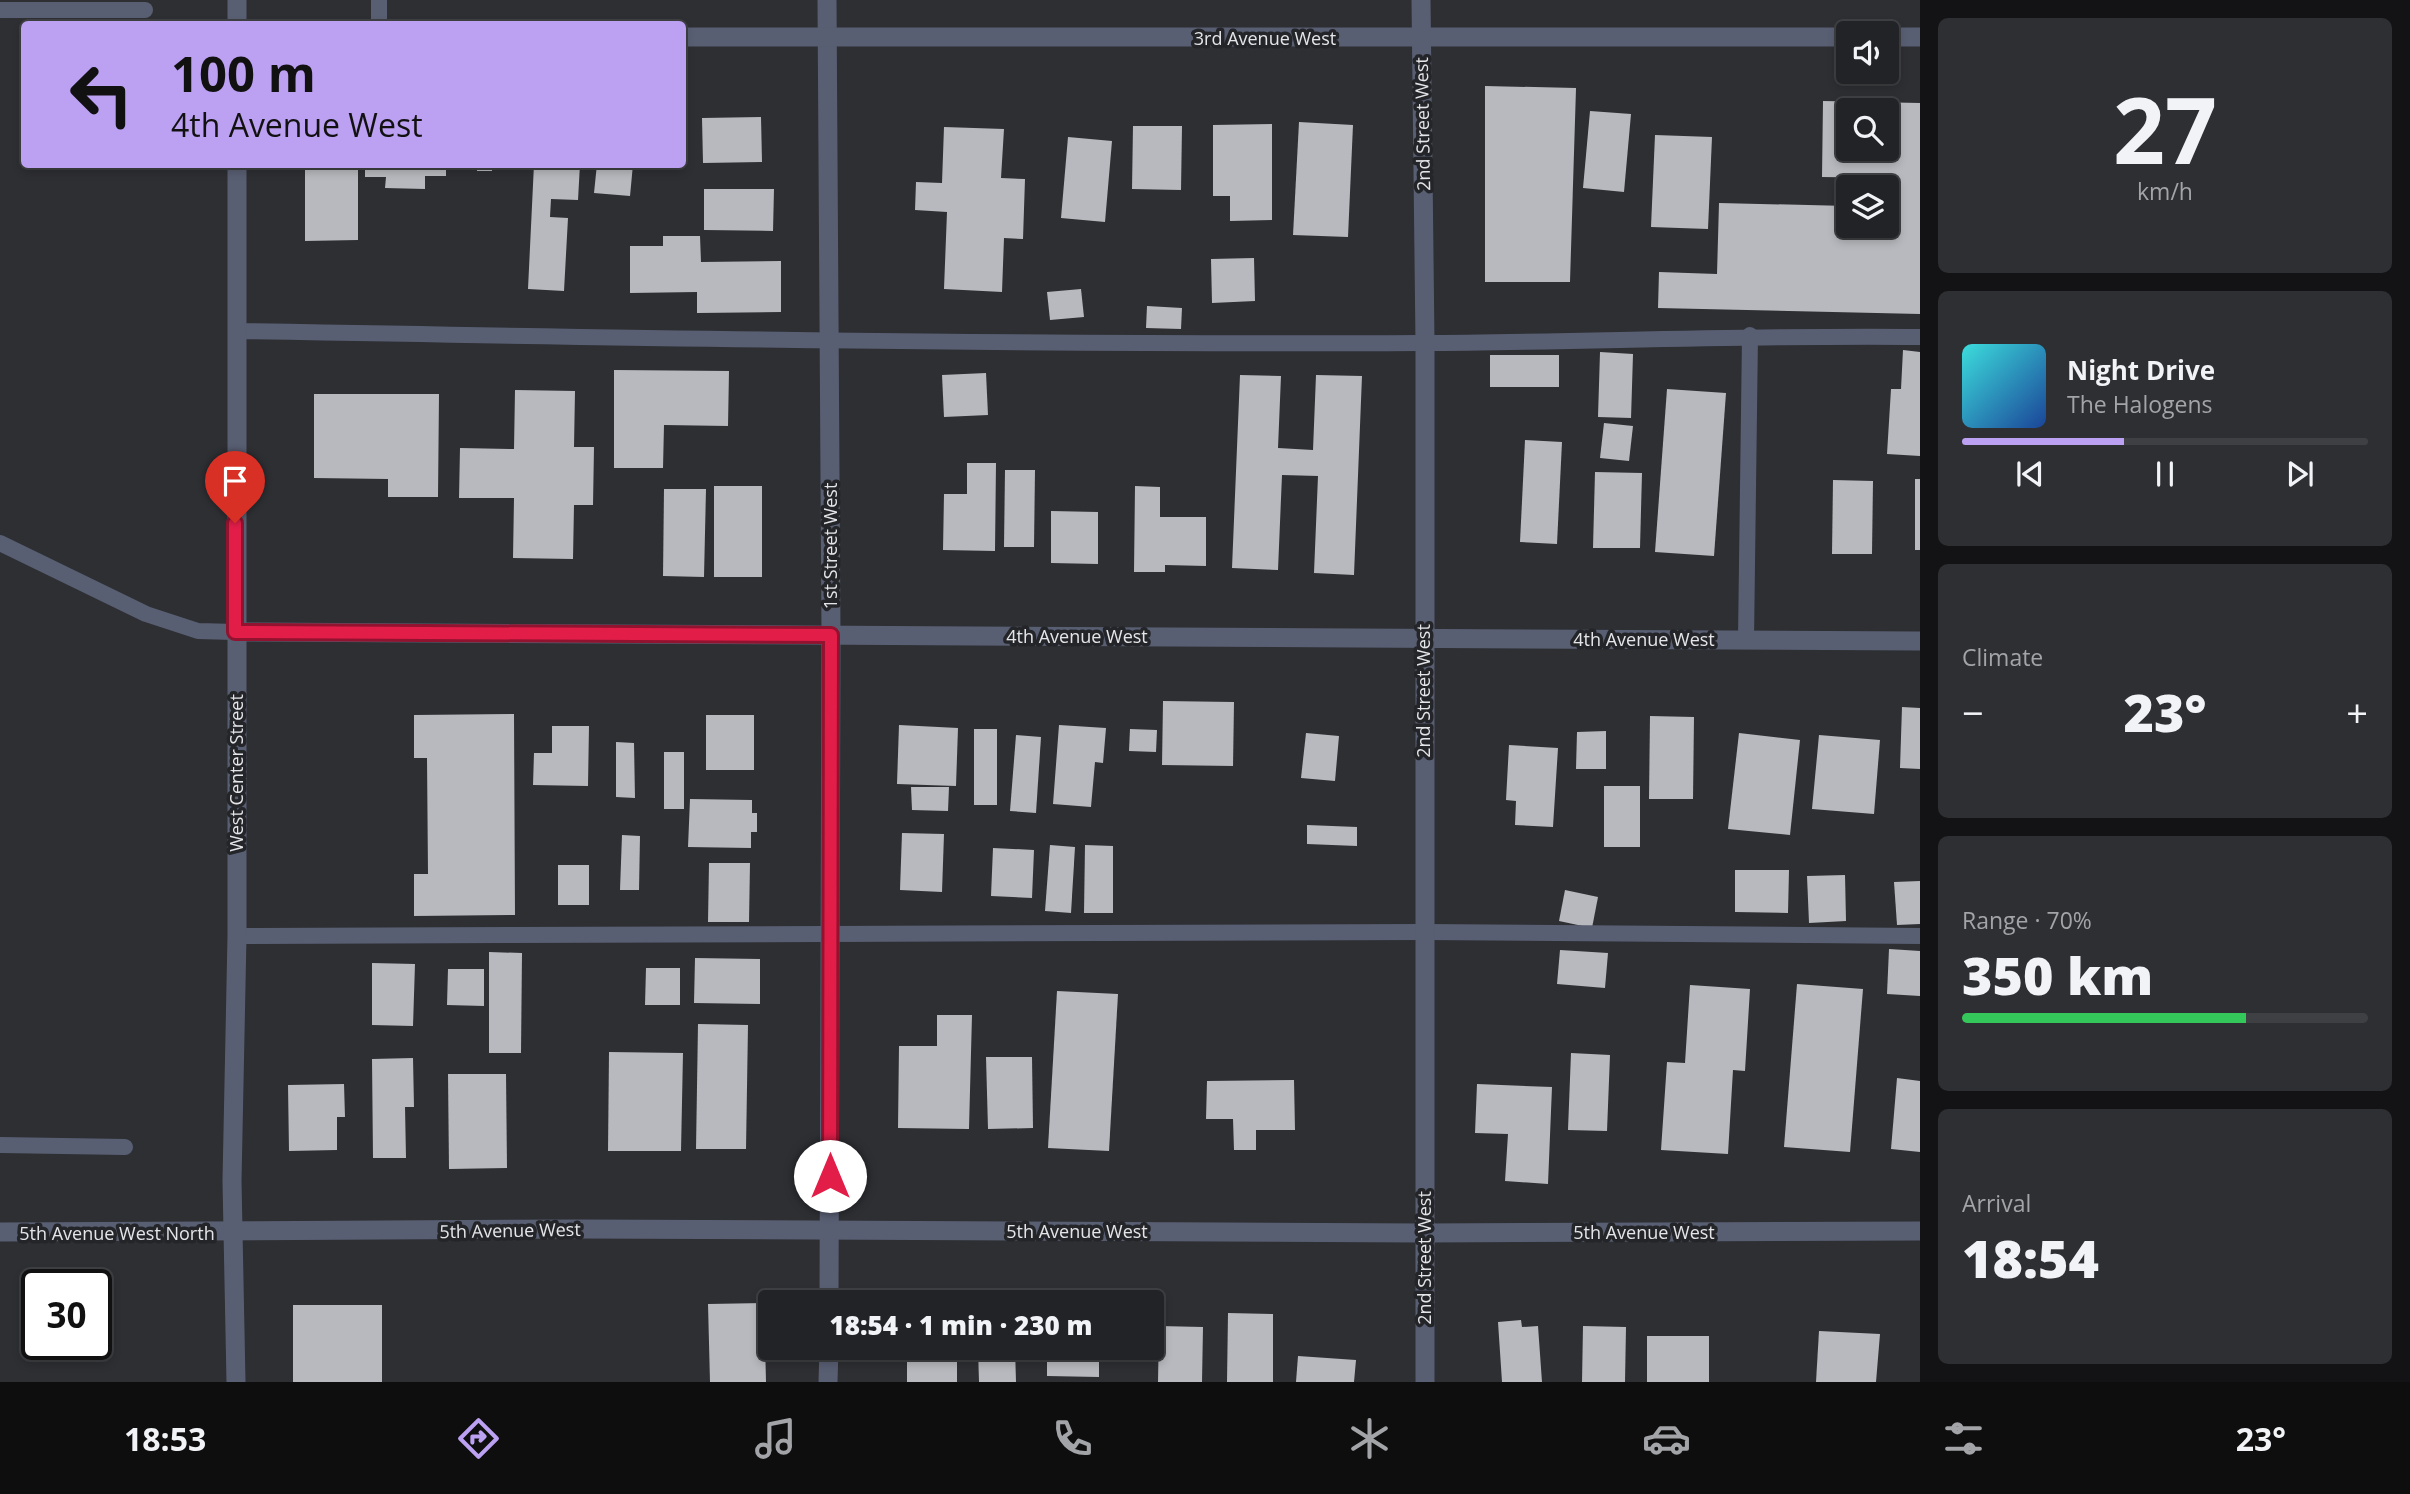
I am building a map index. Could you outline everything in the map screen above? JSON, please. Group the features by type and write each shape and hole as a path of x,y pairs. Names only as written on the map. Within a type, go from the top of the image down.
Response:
{"street":[{"path":"237,0 237,21"},
{"name":"1st Street West","path":"827,0 831,635 829,1290"},
{"name":"2nd Street West","path":"1421,0 1425,343 1425,1382"},
{"name":"3rd Avenue West","path":"686,37 1836,37"},
{"path":"1899,37 1920,37"},
{"name":"West Center Street","path":"236,1382 233,1233 237,936 237,168"},
{"name":"4th Avenue West","path":"235,632 1920,641"},
{"name":"5th Avenue West","path":"233,1233 830,1230 1423,1233 1920,1231"},
{"name":"5th Avenue West North","path":"0,1232 233,1233"},
{"path":"828,1382 829,1360"}],"lane":[{"path":"379,0 379,21"},
{"path":"0,10 145,10"},
{"path":"236,331 829,342 1425,343 1750,335 1920,337"},
{"path":"1746,640 1750,335"},
{"path":"0,543 146,614 198,631 235,632"},
{"path":"237,936 1424,932 1920,936"},
{"path":"0,1145 125,1147"}],"building":[{"path":"1485,86 1576,88 1570,282 1485,282"},
{"path":"1823,101 1836,101 1836,161 1899,161 1899,103 1920,103 1920,314 1658,308 1659,272 1717,274 1719,203 1836,206 1836,238 1899,238 1899,175 1836,175 1836,177 1822,177"},
{"path":"1590,111 1631,114 1624,192 1583,188"},
{"path":"761,117 762,162 703,163 702,118"},
{"path":"1299,122 1353,125 1348,237 1293,235"},
{"path":"1272,124 1272,220 1230,221 1230,196 1213,196 1213,125"},
{"path":"1133,126 1182,126 1181,190 1132,189"},
{"path":"944,127 1004,129 1001,178 1025,179 1023,239 1004,238 1002,292 944,289 947,212 915,210 916,182 942,183"},
{"path":"1655,135 1712,137 1708,229 1651,227"},
{"path":"1068,137 1112,141 1105,222 1061,218"},
{"path":"305,168 358,168 358,240 305,241"},
{"path":"365,168 446,168 446,176 425,176 425,189 385,188 386,177 365,177"},
{"path":"477,168 492,168 492,171 477,171"},
{"path":"534,168 580,168 578,200 551,199 550,217 568,218 564,291 528,289"},
{"path":"597,168 633,168 630,196 594,193"},
{"path":"704,189 774,189 773,231 704,230"},
{"path":"663,236 700,236 701,262 781,261 781,312 697,313 697,292 630,293 630,246 663,246"},
{"path":"1254,258 1255,301 1212,303 1211,259"},
{"path":"1081,289 1084,317 1050,320 1047,292"},
{"path":"1147,306 1182,308 1181,329 1146,328"},
{"path":"1903,350 1920,352 1920,456 1887,454 1891,389 1901,389"},
{"path":"1600,352 1633,354 1631,418 1598,417"},
{"path":"1490,355 1559,355 1559,387 1490,387"},
{"path":"614,370 729,371 728,426 664,425 663,468 614,468"},
{"path":"986,373 988,415 944,417 942,375"},
{"path":"1240,375 1281,376 1278,448 1313,450 1316,375 1362,376 1354,575 1314,573 1318,476 1282,475 1278,570 1232,568"},
{"path":"1667,389 1726,393 1714,556 1655,552"},
{"path":"515,390 575,391 574,447 594,447 593,505 574,505 573,559 513,558 514,498 459,498 460,448 514,449"},
{"path":"314,394 439,394 438,497 388,497 388,479 314,478"},
{"path":"1604,423 1633,426 1629,461 1600,458"},
{"path":"1525,440 1562,442 1557,544 1520,542"},
{"path":"967,463 996,463 995,551 943,550 944,494 967,494"},
{"path":"1005,470 1035,470 1034,547 1004,547"},
{"path":"1595,472 1642,473 1640,548 1593,548"},
{"path":"1915,479 1920,479 1920,550 1915,550"},
{"path":"1833,480 1873,481 1872,554 1832,554"},
{"path":"714,486 762,486 762,577 714,577"},
{"path":"1135,486 1160,487 1160,517 1206,517 1206,566 1165,565 1165,572 1134,572"},
{"path":"664,489 706,489 704,577 663,576"},
{"path":"1051,511 1098,512 1098,564 1051,563"},
{"path":"1163,701 1234,702 1233,766 1162,765"},
{"path":"1902,707 1920,708 1920,769 1900,768"},
{"path":"514,714 515,915 414,916 414,874 428,874 427,758 414,758 414,715"},
{"path":"706,715 754,715 754,770 706,770"},
{"path":"1650,716 1694,717 1693,799 1649,799"},
{"path":"899,725 958,728 956,786 897,784"},
{"path":"1059,725 1106,728 1103,763 1095,762 1091,807 1053,804"},
{"path":"552,726 589,726 588,786 533,785 534,753 552,753"},
{"path":"974,729 997,729 997,805 974,805"},
{"path":"1130,729 1157,730 1156,752 1129,751"},
{"path":"1606,731 1606,769 1576,769 1577,732"},
{"path":"1306,733 1339,736 1335,781 1301,778"},
{"path":"1739,733 1800,740 1790,835 1728,829"},
{"path":"1016,735 1041,737 1036,813 1010,811"},
{"path":"1819,735 1880,740 1874,814 1812,809"},
{"path":"616,742 634,743 635,798 616,797"},
{"path":"1509,745 1558,748 1553,827 1515,825 1516,801 1506,800"},
{"path":"664,752 684,752 684,809 664,809"},
{"path":"1604,786 1640,786 1640,847 1604,847"},
{"path":"911,787 949,787 948,811 912,810"},
{"path":"690,799 752,800 752,813 757,813 757,832 751,832 751,848 688,847"},
{"path":"1307,825 1357,827 1357,846 1307,844"},
{"path":"902,833 944,834 942,892 900,890"},
{"path":"622,835 640,836 639,890 620,890"},
{"path":"1050,845 1075,847 1071,913 1045,911"},
{"path":"1085,845 1113,846 1113,913 1084,913"},
{"path":"993,848 1034,850 1032,898 991,896"},
{"path":"709,863 750,863 749,922 708,922"},
{"path":"558,865 589,865 589,905 558,905"},
{"path":"1735,870 1789,870 1788,913 1735,912"},
{"path":"1845,875 1846,921 1809,923 1807,876"},
{"path":"1920,881 1920,924 1897,925 1894,882"},
{"path":"1565,890 1598,897 1592,928 1559,921"},
{"path":"1889,949 1920,951 1920,996 1887,994"},
{"path":"1560,950 1608,953 1605,988 1557,984"},
{"path":"489,952 522,953 521,1053 489,1053"},
{"path":"695,958 760,959 760,1004 694,1003"},
{"path":"372,963 415,964 413,1026 372,1025"},
{"path":"646,968 680,968 680,1005 645,1005"},
{"path":"448,969 484,969 484,1006 447,1005"},
{"path":"1797,984 1863,989 1850,1152 1784,1147"},
{"path":"1690,985 1750,989 1745,1071 1733,1070 1728,1154 1661,1150 1667,1062 1685,1063"},
{"path":"1057,991 1118,994 1109,1151 1048,1148"},
{"path":"937,1015 972,1015 969,1129 898,1128 899,1046 937,1046"},
{"path":"698,1024 748,1025 746,1149 696,1149"},
{"path":"609,1052 683,1053 681,1151 608,1151"},
{"path":"1571,1053 1610,1055 1607,1131 1568,1130"},
{"path":"986,1057 1032,1057 1033,1128 988,1129"},
{"path":"413,1058 414,1107 405,1107 406,1158 373,1158 372,1059"},
{"path":"448,1074 506,1074 507,1168 449,1169"},
{"path":"1897,1078 1920,1081 1920,1152 1891,1149"},
{"path":"1294,1080 1295,1130 1256,1130 1256,1150 1234,1150 1233,1119 1206,1119 1207,1081"},
{"path":"344,1084 345,1117 337,1117 337,1150 289,1151 288,1085"},
{"path":"1477,1084 1552,1087 1548,1184 1505,1181 1508,1134 1475,1133"},
{"path":"758,1303 758,1360 765,1360 766,1382 710,1382 708,1304"},
{"path":"293,1305 382,1305 382,1382 293,1382"},
{"path":"1228,1313 1273,1314 1273,1382 1227,1382"},
{"path":"1521,1320 1522,1327 1538,1326 1542,1382 1502,1382 1498,1322"},
{"path":"1164,1326 1203,1327 1202,1382 1158,1382 1158,1360 1164,1360"},
{"path":"1583,1326 1626,1327 1625,1382 1582,1382"},
{"path":"1819,1331 1880,1334 1876,1382 1816,1382"},
{"path":"1647,1336 1709,1336 1709,1382 1647,1382"},
{"path":"1298,1356 1356,1360 1354,1382 1296,1382"},
{"path":"907,1360 957,1360 957,1382 907,1382"},
{"path":"978,1360 1015,1360 1016,1382 979,1382"},
{"path":"1047,1360 1099,1360 1099,1377 1047,1376"}],"route":[{"path":"235,523 235,632 831,635 830,1176"}]}
